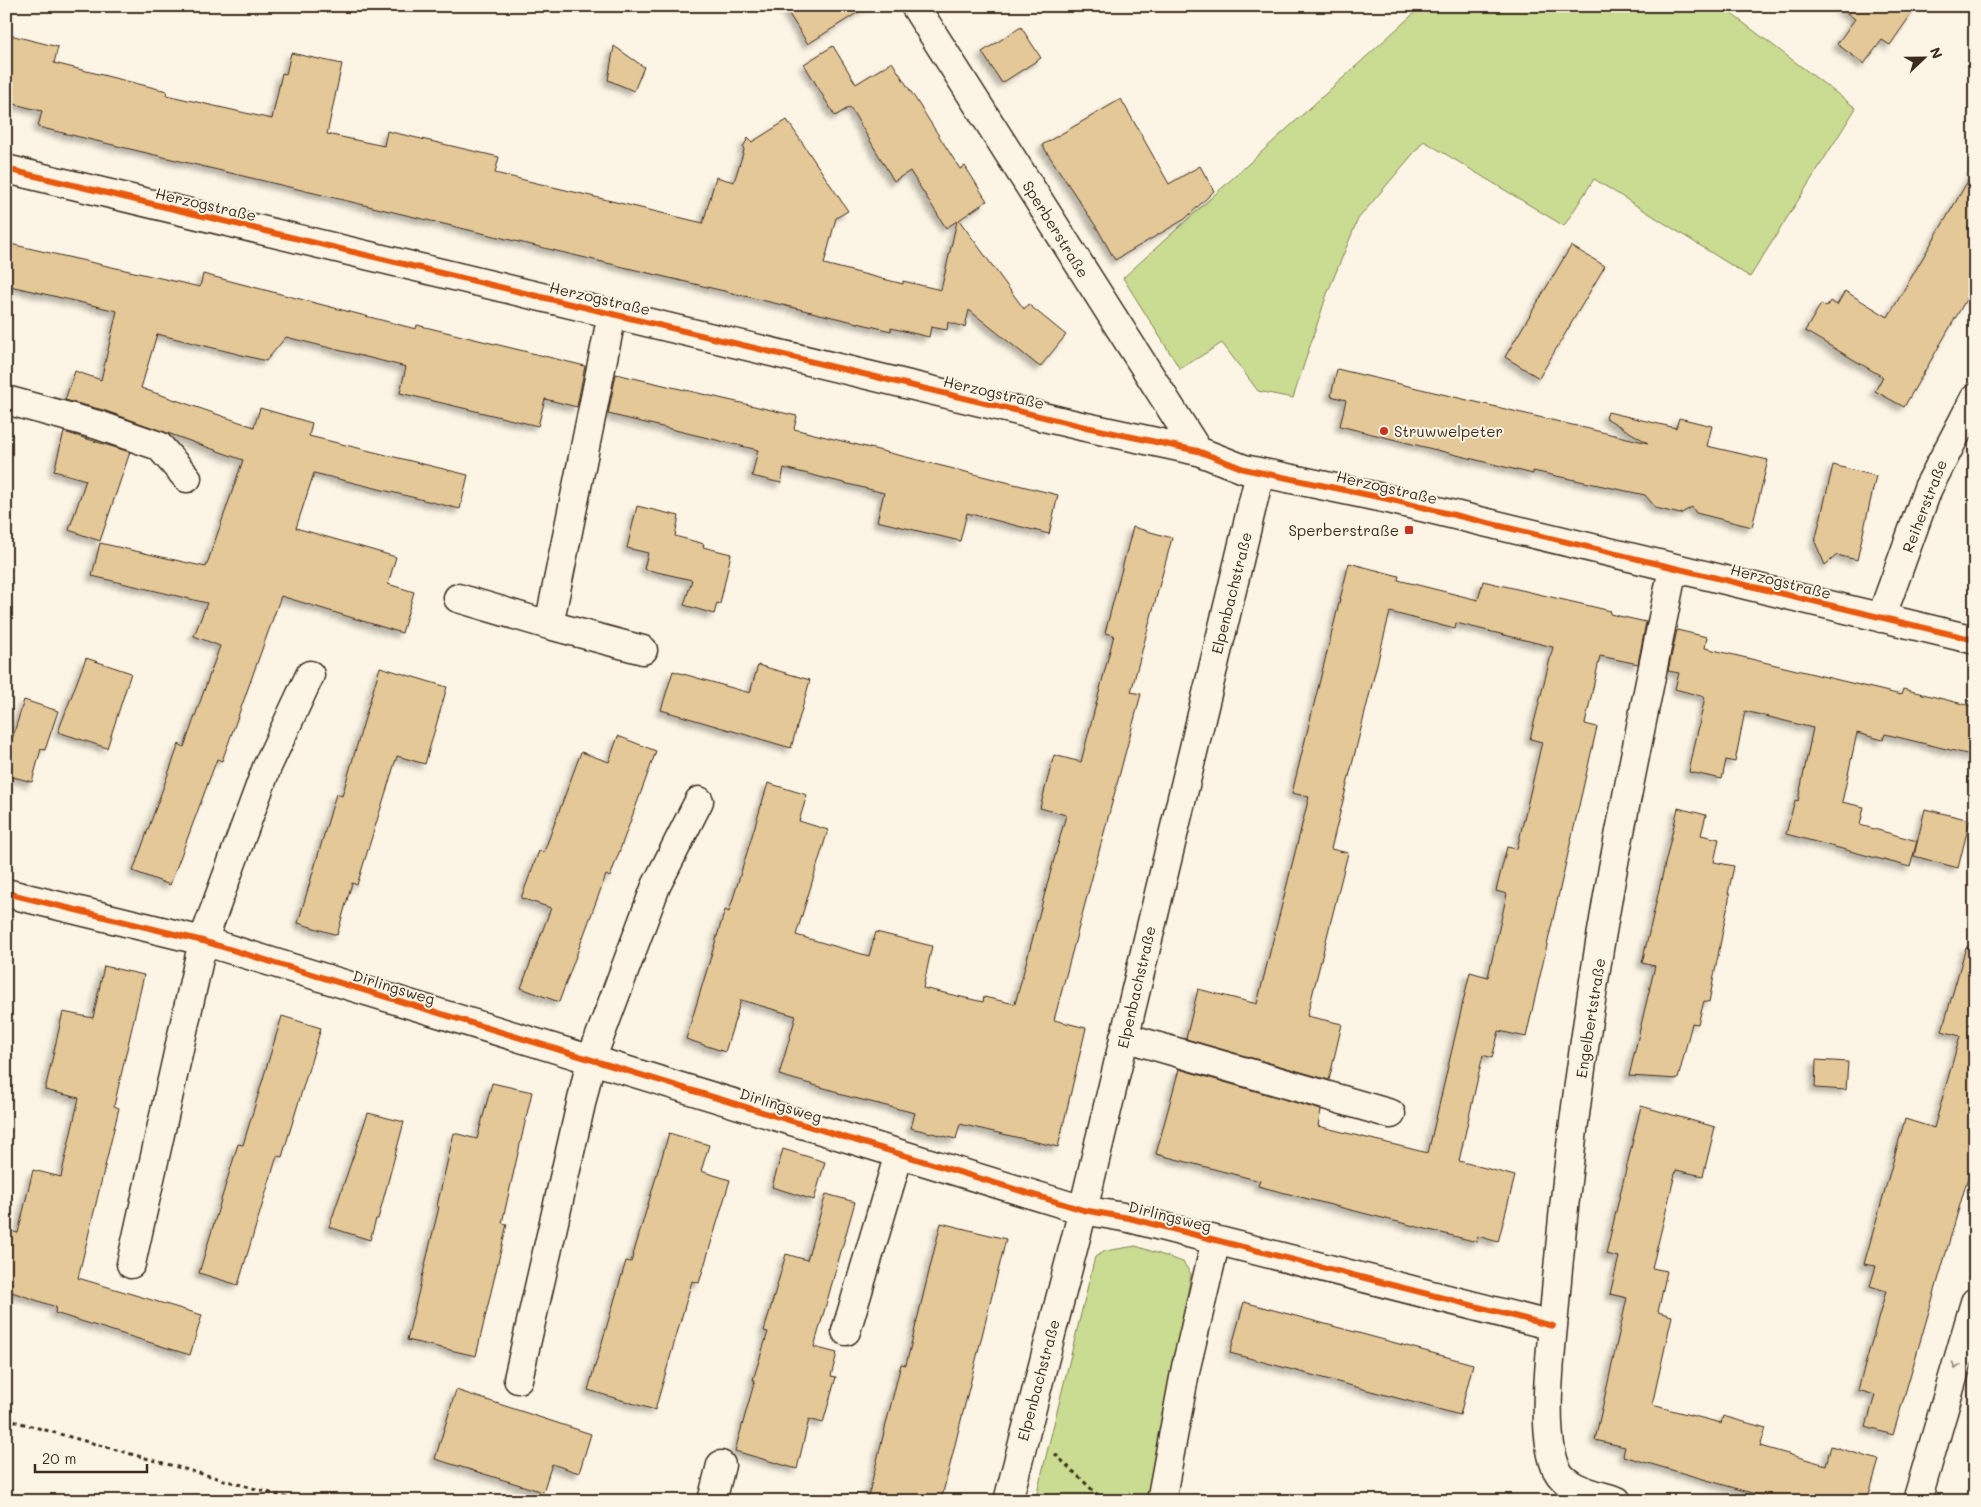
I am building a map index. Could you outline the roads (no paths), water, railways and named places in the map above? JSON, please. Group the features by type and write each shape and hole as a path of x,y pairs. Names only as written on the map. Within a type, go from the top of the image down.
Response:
{"street":[{"name":"Sperberstraße","path":"915,6 1198,451"},
{"name":"Herzogstraße","path":"6,169 1081,426 1198,451 1244,469 1260,473 1388,499 1975,640"},
{"path":"549,625 612,314"},
{"name":"Reiherstraße","path":"1881,618 1928,488 1975,398"},
{"path":"6,400 98,425 159,446 187,478"},
{"name":"Elpenbachstraße","path":"1008,1501 1083,1210 1260,473"},
{"name":"Engelbertstraße","path":"1617,1501 1578,1488 1566,1481 1558,1472 1550,1442 1548,1425 1554,1326 1572,1138 1606,912 1673,568"},
{"path":"458,598 643,650"},
{"path":"131,1264 202,941 267,767 310,675"},
{"path":"518,1379 591,1060 656,886 699,801"},
{"name":"Dirlingsweg","path":"6,893 202,941 1083,1210 1129,1218 1554,1326"},
{"path":"1124,1037 1391,1114"},
{"path":"846,1331 899,1154"},
{"path":"1161,1501 1186,1367 1216,1240"},
{"path":"1917,1501 1975,1302"},
{"path":"712,1501 721,1465"}],"place":[{"name":"Struwwelpeter","path":"1384,431"},
{"name":"Sperberstraße","path":"1409,530"}]}
